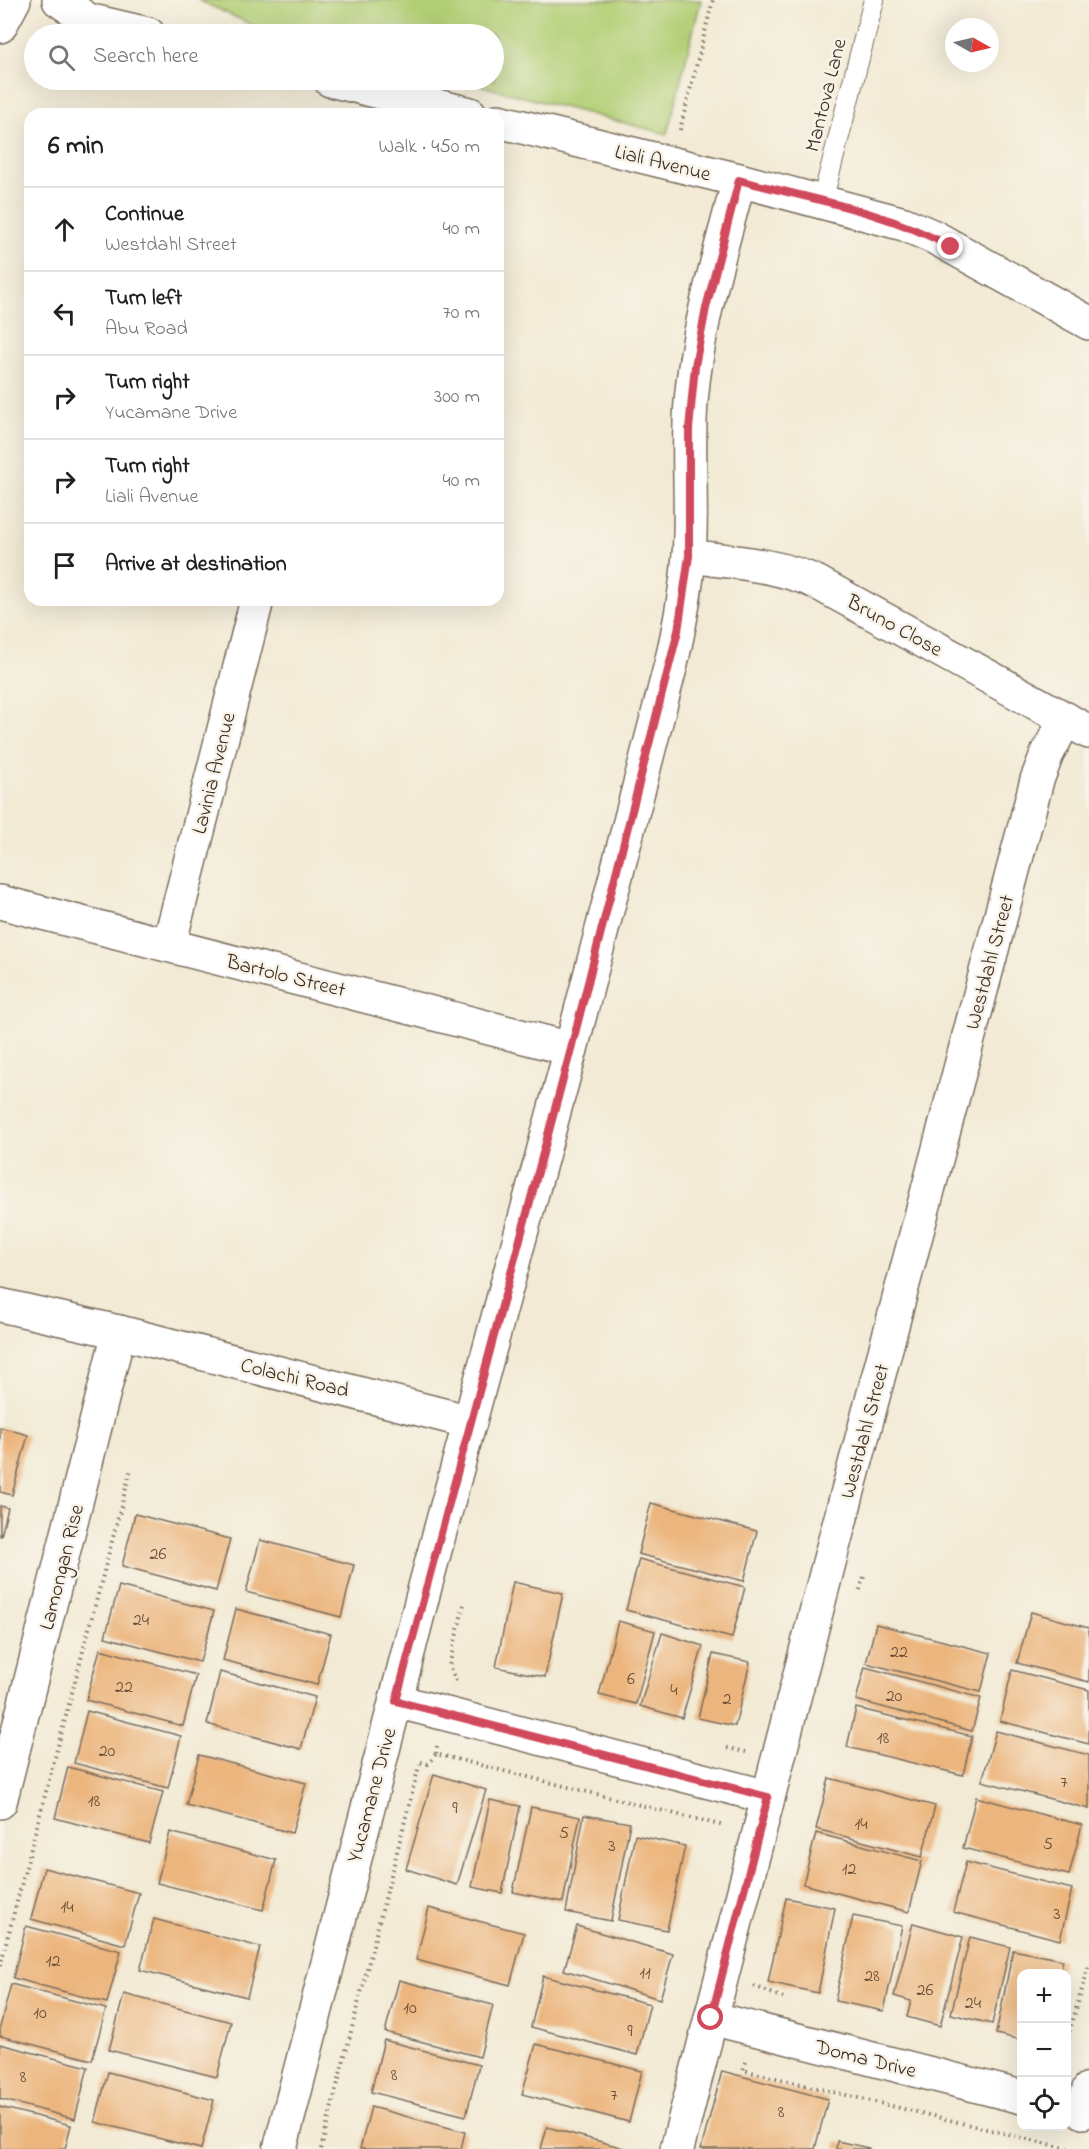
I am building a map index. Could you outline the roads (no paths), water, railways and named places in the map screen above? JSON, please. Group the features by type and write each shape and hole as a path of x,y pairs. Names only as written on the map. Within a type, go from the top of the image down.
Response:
{"street":[{"path":"0,26 14,0"},
{"path":"59,0 88,20 105,24"},
{"path":"352,90 383,104 418,108"},
{"name":"Liali Avenue","path":"504,122 879,216 934,237 1089,323"},
{"name":"Yucamane Drive","path":"280,2149 396,1701 571,1049 668,675 678,631 689,556 689,429 695,366 706,308 739,180"},
{"name":"Bruno Close","path":"689,556 769,567 807,578 1077,726"},
{"name":"Lavinia Avenue","path":"169,945 255,606"},
{"name":"Westdahl Street","path":"677,2149 1037,780 1047,754 1077,726"},
{"name":"Bartolo Street","path":"0,902 571,1049"},
{"name":"Colachi Road","path":"0,1305 120,1332 470,1422"},
{"name":"Lamongan Rise","path":"0,1802 10,1722 120,1332"},
{"path":"396,1701 768,1797"},
{"name":"Doma Drive","path":"711,2018 1017,2096"}],"lane":[{"name":"Mantova Lane","path":"822,202 874,0"}]}
